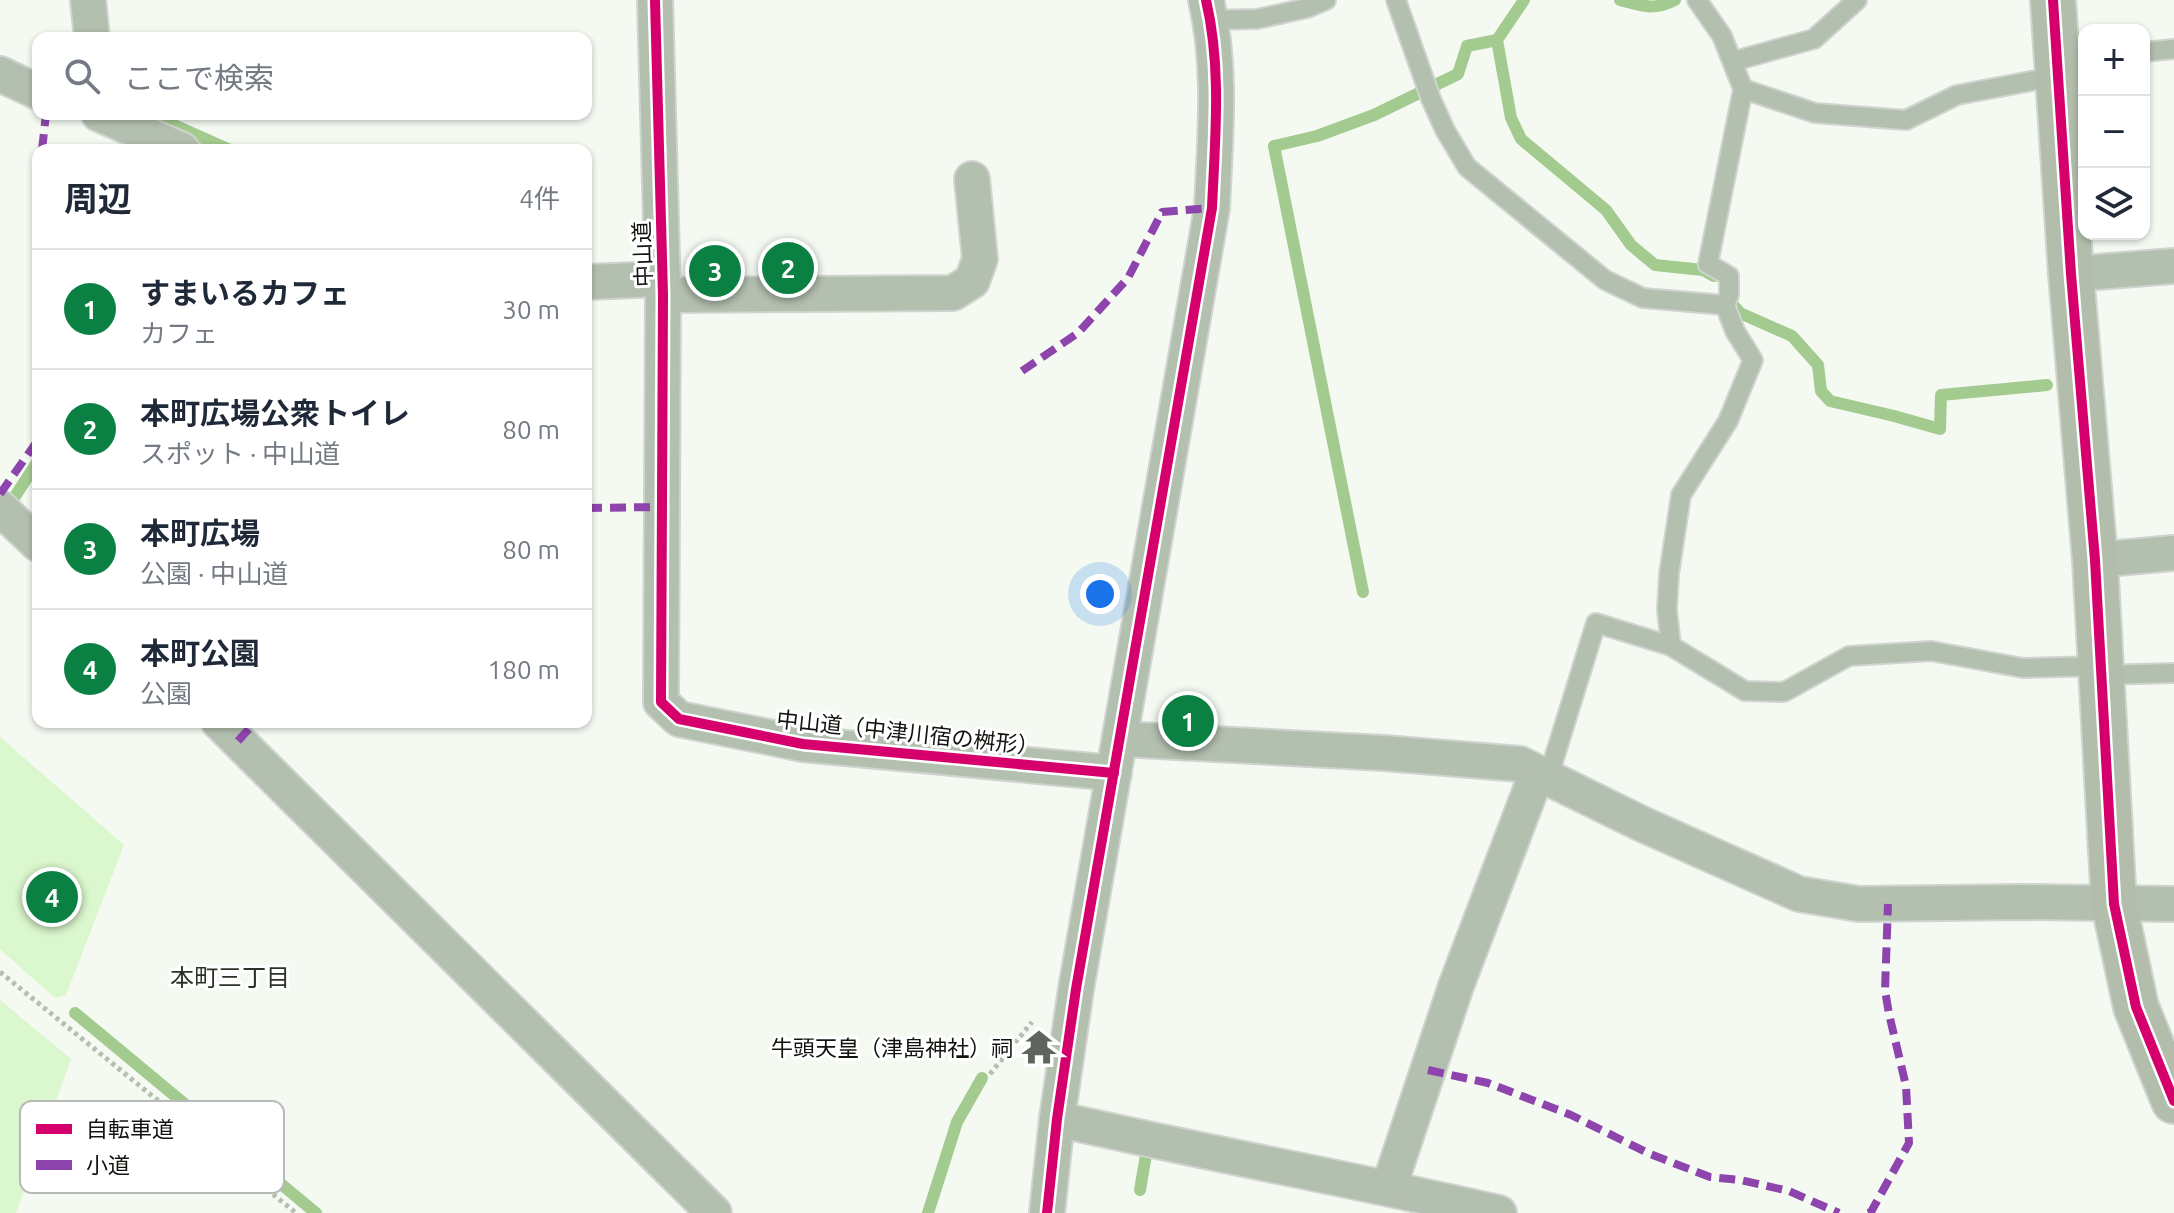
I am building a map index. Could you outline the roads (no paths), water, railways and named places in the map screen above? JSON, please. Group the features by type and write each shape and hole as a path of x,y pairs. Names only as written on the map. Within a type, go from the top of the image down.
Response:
{"street":[{"path":"88,0 91,32"},
{"name":"中山道","path":"655,0 662,287 660,507"},
{"path":"2053,0 2062,66 2071,274 2095,560 2114,904 2136,1007 2174,1101"},
{"path":"1047,1213 1076,989 1212,208 1216,102 1208,10"},
{"path":"0,74 32,89"},
{"path":"113,120 168,144"},
{"path":"592,282 662,287 953,293 972,281 980,259 972,179"},
{"path":"2071,274 2174,266"},
{"name":"中山道（中津川宿の桝形）","path":"660,507 661,702 679,719 803,744 1114,773"},
{"path":"0,508 32,538"},
{"path":"2095,560 2174,553"},
{"path":"225,728 714,1213"},
{"path":"1121,739 1384,753 1520,764 1642,824 1799,894 1859,904 2174,904"},
{"path":"1389,1187 1456,986 1543,776"},
{"path":"1057,1119 1179,1147 1389,1187 1499,1213"}],"lane":[{"path":"1208,10 1257,19 1307,8 1326,0"},
{"path":"1396,0 1427,90 1445,130 1467,167 1605,280 1643,298 1727,300"},
{"path":"1671,646 1667,610 1669,574 1681,495 1728,421 1753,360 1735,331 1727,300 1729,276 1708,264 1743,89 1722,36 1697,0"},
{"path":"1734,61 1814,39 1857,0"},
{"path":"2150,51 2174,49"},
{"path":"1743,89 1815,113 1906,120 1957,95 2062,66"},
{"path":"1543,776 1596,623 1671,646 1745,691 1784,692 1849,656 1931,651 2023,668 2174,673"}],"waterway":[{"path":"1497,40 1524,0"},
{"path":"1620,0 1642,6 1675,0"},
{"path":"1363,592 1274,146 1317,136 1374,115 1458,74 1467,46 1497,40 1511,118 1521,139 1606,210 1631,245 1655,265 1703,270 1714,276"},
{"path":"162,120 216,144"},
{"path":"1726,297 1740,313 1792,336 1818,365 1821,391 1830,401 1940,429 1941,395 2047,385"},
{"path":"10,504 32,470"},
{"path":"75,1013 181,1101"},
{"path":"928,1213 957,1122 982,1078"},
{"path":"1140,1190 1146,1155"},
{"path":"284,1186 316,1213"}],"place":[{"name":"本町広場公衆トイレ","path":"788,268"},
{"name":"本町広場","path":"715,271"},
{"name":"すまいるカフェ","path":"1188,721"},
{"name":"本町公園","path":"52,897"},
{"name":"牛頭天皇（津島神社）祠","path":"1039,1047"}],"district":[{"name":"本町三丁目","path":"230,977"}]}
